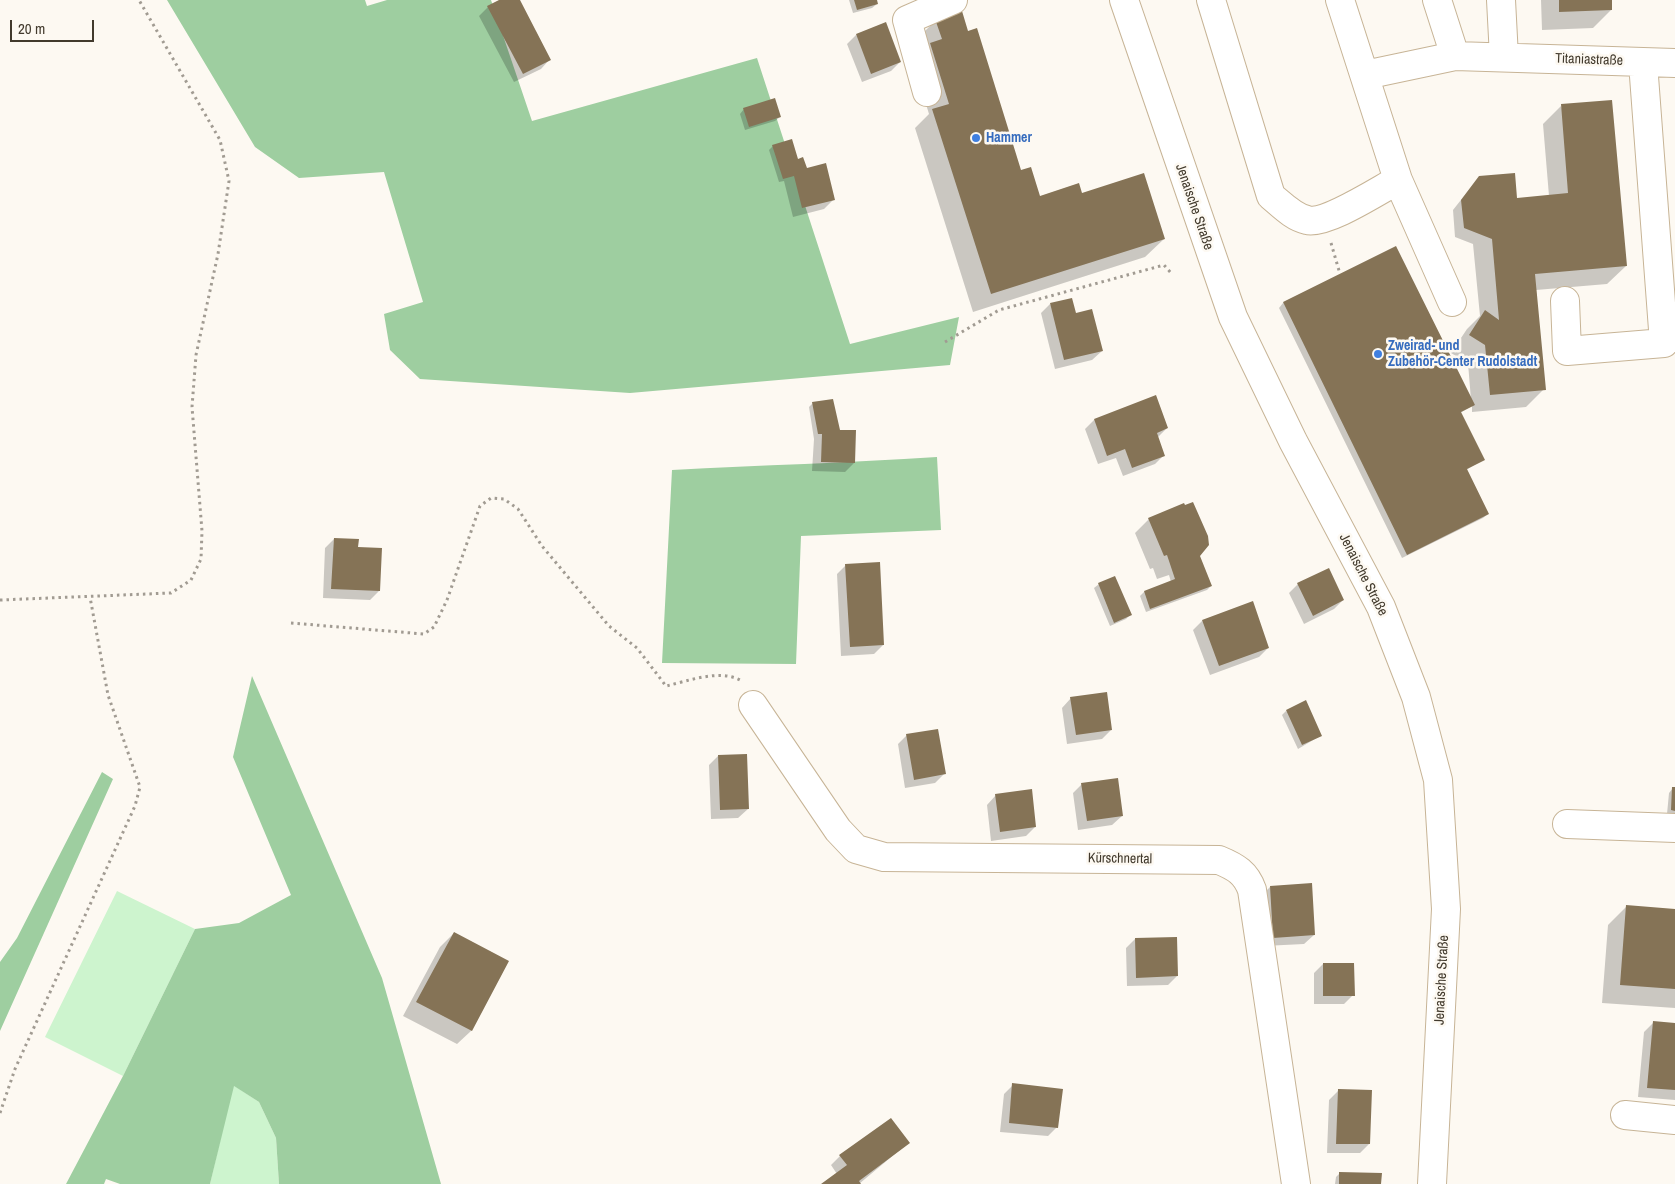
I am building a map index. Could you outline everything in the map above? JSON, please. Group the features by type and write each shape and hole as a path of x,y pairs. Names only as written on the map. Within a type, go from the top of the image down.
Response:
{"main road":[{"path":"928,92 907,20 953,0"},
{"name":"Jenaische Straße","path":"1124,0 1233,317 1293,441 1381,607 1416,697 1436,771 1446,909 1432,1184"},
{"path":"1211,0 1271,196 1293,213 1308,220 1324,218 1398,180"},
{"path":"1340,0 1398,180 1452,302"},
{"path":"1437,0 1455,56"},
{"path":"1501,0 1504,57"},
{"name":"Titaniastraße","path":"1365,75 1455,56 1675,63"},
{"path":"1565,301 1567,351 1664,344 1643,62"},
{"name":"Kürschnertal","path":"753,705 838,830 856,849 884,857 1220,860 1235,866 1248,878 1252,890 1296,1184"},
{"path":"1567,824 1675,828"},
{"path":"1626,1115 1675,1120"}],"path":[{"path":"0,600 171,594 191,580 202,559 202,531 192,398 196,355 218,254 229,180 220,140 139,0"},
{"path":"945,342 999,310 1164,265 1172,274"},
{"path":"291,623 424,634 434,627 447,600 480,506 491,498 504,499 518,509 542,546 609,626 637,648 666,686 713,676 734,677 749,685 753,705"},
{"path":"0,1113 15,1069 136,806 140,787 108,695 90,597"}],"green space":[{"path":"167,0 365,0 367,6 387,0 491,0 532,121 757,58 850,344 959,317 950,365 630,393 420,379 390,350 384,314 423,302 384,172 299,178 255,147"},
{"path":"937,457 941,530 801,536 796,664 662,663 672,470"},
{"path":"252,676 382,978 441,1184 279,1184 276,1138 259,1102 234,1086 210,1184 120,1184 106,1179 104,1184 66,1184 123,1076 195,929 239,923 291,895 233,757"},
{"path":"102,772 113,779 0,1031 0,962 17,938"},
{"path":"117,891 195,929 123,1076 45,1037"},
{"path":"233,1085 259,1102 276,1138 279,1184 210,1184"}],"building":[{"path":"499,0 520,0 551,60 523,74 487,6"},
{"path":"854,0 877,0 878,4 857,10"},
{"path":"1559,0 1612,0 1612,10 1559,12"},
{"name":"Hammer","path":"962,11 968,31 977,28 1021,170 1031,167 1040,196 1079,183 1082,193 1144,173 1165,239 991,294 932,109 949,104 930,43 942,39 935,19"},
{"path":"886,22 901,62 871,74 856,34"},
{"path":"775,98 781,117 749,127 743,108"},
{"path":"1612,100 1627,266 1535,274 1546,390 1490,395 1485,345 1469,335 1485,310 1499,320 1492,239 1464,228 1461,200 1479,176 1515,173 1517,198 1568,193 1561,104"},
{"path":"792,139 798,159 803,157 807,168 826,163 835,200 802,208 794,176 783,179 772,145"},
{"name":"Zweirad- und Zubehör-Center Rudolstadt","path":"1396,246 1475,405 1461,412 1485,460 1467,469 1489,514 1407,555 1283,302"},
{"path":"1072,298 1076,313 1092,309 1103,351 1064,360 1050,303"},
{"path":"1156,395 1168,428 1157,433 1165,456 1132,468 1125,449 1107,456 1094,419"},
{"path":"833,399 840,430 856,430 855,463 821,462 822,434 818,434 812,402"},
{"path":"1193,502 1208,536 1209,545 1200,556 1212,586 1150,609 1144,591 1175,579 1167,555 1164,556 1148,518 1184,503 1185,505"},
{"path":"334,538 359,539 358,547 382,548 380,591 331,589"},
{"path":"880,562 884,645 850,647 845,564"},
{"path":"1329,568 1344,600 1313,616 1297,583"},
{"path":"1115,576 1132,615 1114,623 1098,583"},
{"path":"1253,601 1269,648 1219,666 1202,620"},
{"path":"1107,692 1112,730 1076,735 1070,697"},
{"path":"1306,700 1322,736 1302,745 1286,710"},
{"path":"938,729 946,774 914,780 906,734"},
{"path":"747,754 749,809 720,810 718,755"},
{"path":"1118,778 1123,816 1087,821 1081,783"},
{"path":"1672,787 1675,787 1675,811 1671,810"},
{"path":"1032,789 1036,827 1000,832 995,794"},
{"path":"1312,883 1315,935 1273,938 1270,886"},
{"path":"1626,905 1675,909 1675,989 1620,985"},
{"path":"454,932 509,961 472,1031 416,1002"},
{"path":"1177,937 1178,976 1136,978 1135,938"},
{"path":"1323,963 1354,963 1355,996 1323,996"},
{"path":"1653,1021 1675,1023 1675,1090 1647,1088"},
{"path":"1012,1083 1063,1089 1058,1128 1009,1123"},
{"path":"1338,1089 1372,1090 1370,1144 1336,1144"},
{"path":"891,1118 910,1143 859,1181 861,1184 821,1184 847,1165 839,1155"},
{"path":"1339,1172 1382,1173 1381,1184 1339,1184"}],"place":[{"name":"Hammer","path":"976,138"},
{"name":"Zweirad- und Zubehör-Center Rudolstadt","path":"1378,354"}]}
